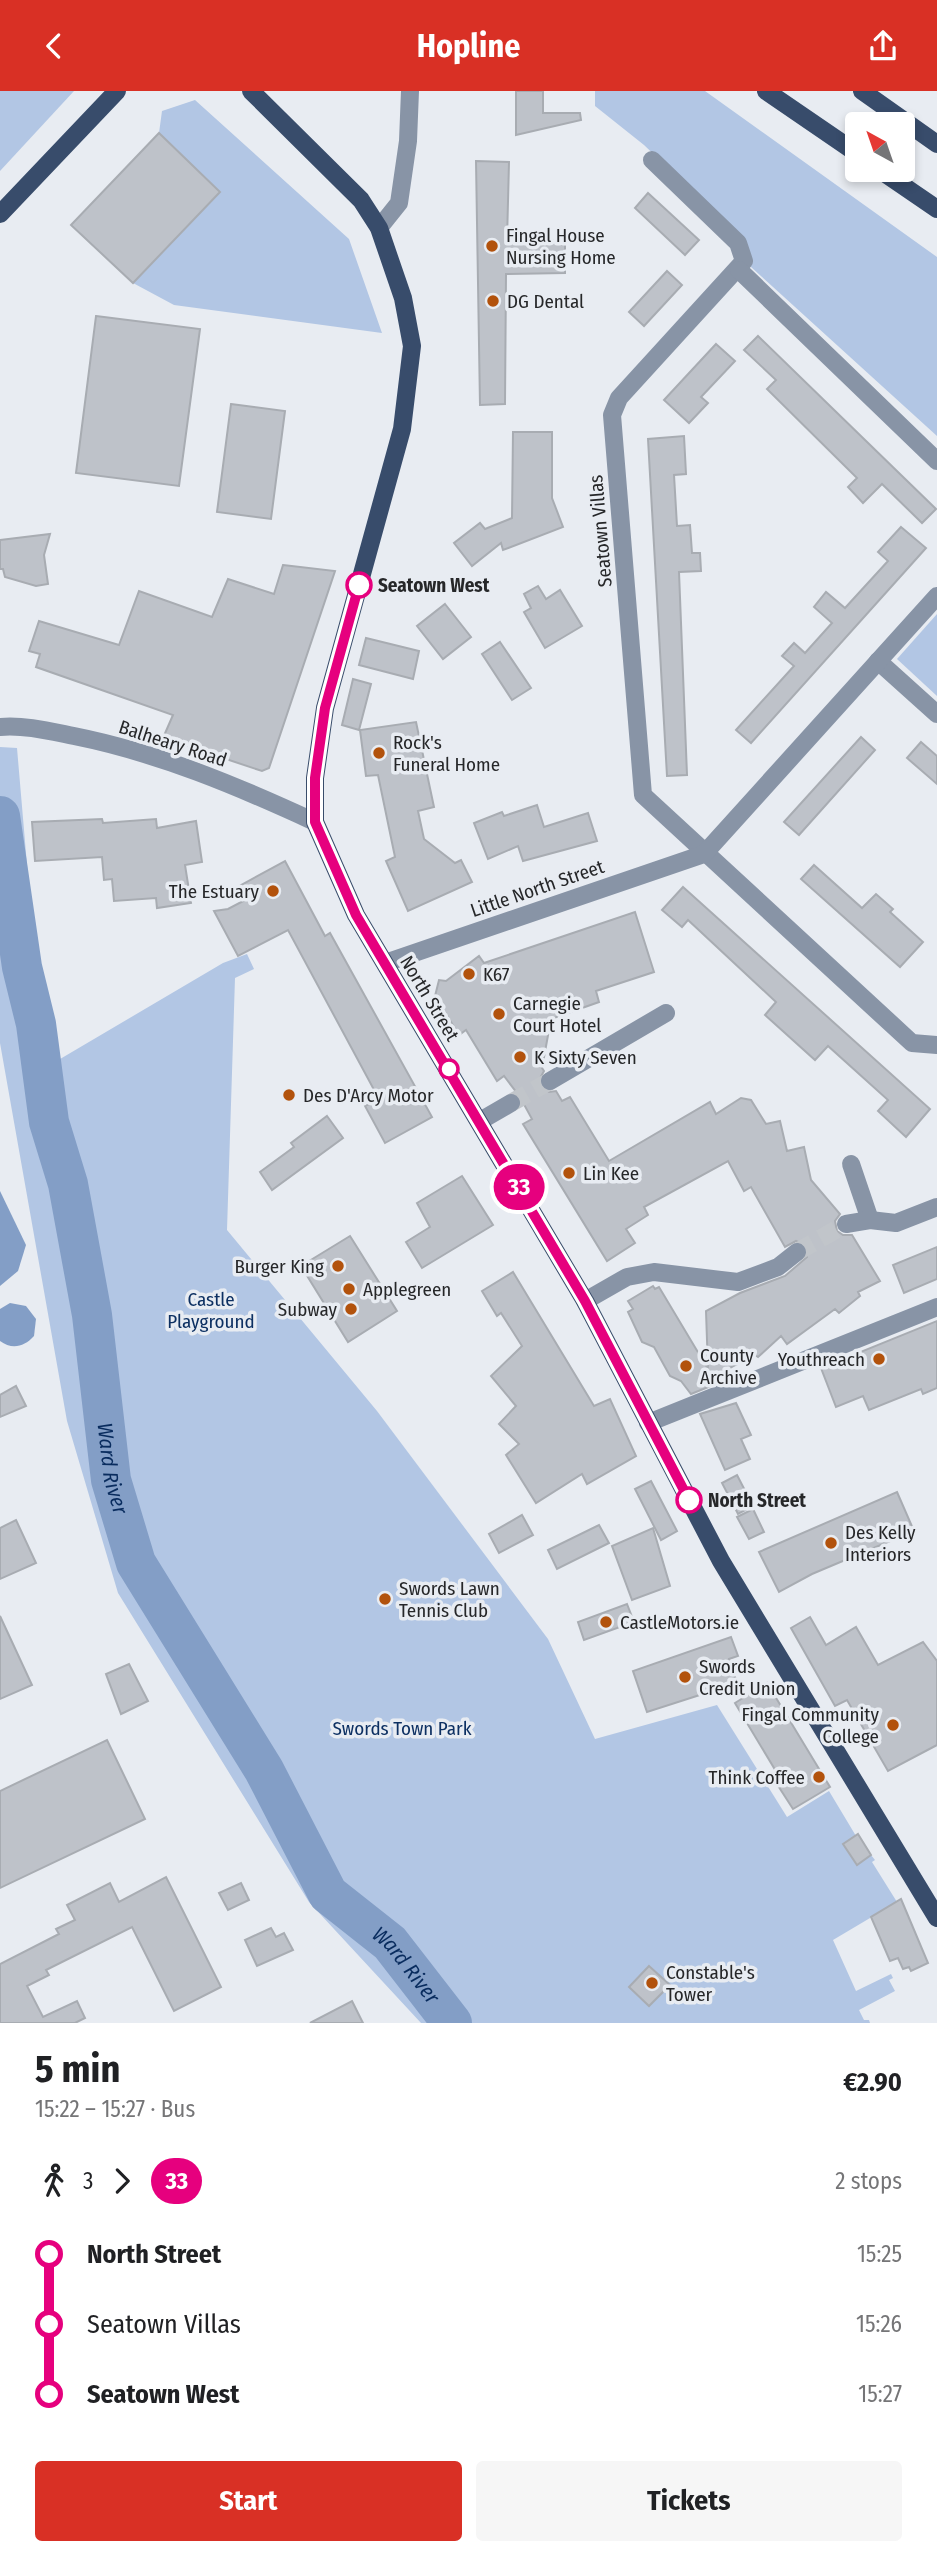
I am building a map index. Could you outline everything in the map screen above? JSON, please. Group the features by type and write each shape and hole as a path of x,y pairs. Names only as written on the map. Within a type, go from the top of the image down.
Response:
{"main road":[{"path":"0,213 117,91"},
{"path":"251,91 361,200 379,229 404,297 412,346 402,429 325,708 315,778 315,822"},
{"path":"766,91 845,145"},
{"path":"862,91 937,144"},
{"path":"898,182 937,209"},
{"name":"North Street","path":"315,822 356,915 585,1301 721,1561 937,1918"}],"street":[{"path":"379,229 399,203 408,141 410,91"},
{"path":"652,160 738,243 744,261 739,270 937,461"},
{"name":"Seatown Villas","path":"739,270 619,398 612,415 643,795 912,1043 937,1045"},
{"path":"704,854 937,596"},
{"path":"878,661 937,714"},
{"name":"Balheary Road","path":"6,727 147,753 220,780 315,822"},
{"name":"Little North Street","path":"385,963 704,854"},
{"path":"550,1080 666,1013"},
{"path":"480,1121 511,1104"},
{"path":"851,1164 870,1220"},
{"path":"846,1224 870,1220 896,1223 937,1207"},
{"path":"585,1301 627,1277 654,1272 738,1282 778,1267 797,1252"},
{"path":"648,1423 937,1307"}],"green space":[{"path":"0,91 74,91 0,171"},
{"path":"595,91 705,91 937,257 937,436 751,267 746,243 644,145 595,106"},
{"path":"195,100 349,239 382,333 174,305 133,283 220,192 159,133 162,111"},
{"path":"937,614 937,696 897,659"},
{"name":"Swords Town Park","path":"0,747 17,748 36,970 55,1062 223,963 247,954 254,969 235,978 227,1230 377,1411 548,1639 595,1739 717,1705 787,1817 829,1791 856,1836 843,1844 856,1864 871,1855 875,1860 872,1862 897,1902 833,1940 856,1991 891,1974 893,1978 889,1980 895,1991 859,2010 864,2020 869,2020 870,2023 421,2023 309,1902 118,1593 67,1421 0,1043"}],"shaded area":[{"path":"0,1191 26,1245 18,1271 0,1286"},
{"path":"10,1303 26,1306 36,1319 34,1336 18,1346 9,1346 0,1341 0,1309"}],"building":[{"path":"516,91 543,91 543,113 580,113 581,120 516,135"},
{"path":"159,133 220,192 133,283 71,225"},
{"path":"476,161 509,162 507,241 565,240 565,273 506,274 505,404 480,405"},
{"path":"648,193 699,240 685,255 635,208"},
{"path":"667,271 682,285 644,326 629,312"},
{"path":"96,316 200,329 179,486 76,473"},
{"path":"758,336 936,509 922,523 882,484 863,503 848,487 857,478 767,389 776,380 744,350"},
{"path":"716,344 735,361 701,397 708,403 689,423 664,400"},
{"path":"231,404 285,411 271,519 217,512"},
{"path":"513,432 552,432 552,498 563,527 503,550 501,543 472,566 454,543 480,523 485,529 512,518"},
{"path":"684,436 686,474 674,475 677,526 690,525 692,553 700,553 701,571 679,572 687,775 667,776 648,439"},
{"path":"901,527 926,548 751,743 736,730 794,666 782,656 794,643 805,653 832,623 814,607 826,592 845,608 888,561 878,552"},
{"path":"50,534 44,555 48,584 36,586 5,577 3,569 0,569 0,540"},
{"path":"283,565 335,571 269,768 262,771 163,738 173,715 36,667 40,654 29,651 39,621 119,645 139,591 212,617 228,579 274,594"},
{"path":"538,586 546,599 560,590 582,626 545,648 524,612 531,608 524,594"},
{"path":"445,604 471,637 443,659 417,626"},
{"path":"366,638 419,651 413,679 359,665"},
{"path":"500,642 531,688 512,700 482,654"},
{"path":"353,679 371,684 359,730 342,725"},
{"path":"416,722 434,807 418,811 424,839 455,863 461,860 472,882 408,911 386,861 395,857 378,775 366,776 360,730"},
{"path":"861,737 875,750 799,835 784,822"},
{"path":"921,742 937,756 937,784 907,758"},
{"path":"537,805 544,827 588,813 597,841 523,861 518,846 488,859 474,823 502,812 504,816"},
{"path":"102,819 103,823 156,819 157,828 196,821 202,862 185,865 191,903 157,908 156,898 114,901 112,879 104,880 102,857 35,861 32,822"},
{"path":"285,861 325,936 330,933 432,1117 385,1143 365,1106 379,1099 288,930 238,956 214,911 228,909 249,898 241,885"},
{"path":"814,865 862,908 876,894 893,909 890,912 923,942 900,967 801,879"},
{"path":"683,887 930,1109 906,1137 878,1111 888,1100 828,1046 815,1060 765,1015 776,1002 688,920 682,927 662,910"},
{"path":"635,912 654,972 596,991 599,1002 551,1019 542,1068 544,1071 539,1080 541,1087 549,1092 556,1091 562,1101 570,1097 609,1161 710,1102 716,1114 741,1098 751,1100 766,1124 780,1121 787,1151 804,1147 811,1180 840,1214 835,1221 837,1231 843,1235 852,1235 880,1281 858,1292 860,1296 839,1313 835,1309 787,1344 781,1336 758,1357 755,1355 712,1377 716,1384 691,1394 681,1381 670,1376 654,1347 642,1342 628,1312 633,1309 628,1301 653,1286 655,1289 659,1287 708,1369 706,1311 740,1293 785,1276 807,1257 806,1246 796,1241 785,1247 751,1187 744,1191 728,1161 644,1207 648,1215 626,1229 635,1243 607,1261 523,1124 532,1119 520,1097 504,1076 497,1081 466,1030 459,1035 435,996 439,980 446,981 479,956 484,963"},
{"path":"327,1116 343,1138 272,1190 260,1172 294,1147 291,1143"},
{"path":"462,1176 493,1225 422,1268 406,1242 430,1227 417,1203"},
{"name":"Applegreen","path":"350,1236 397,1311 348,1342 301,1266"},
{"path":"937,1247 937,1279 904,1293 893,1265"},
{"path":"513,1272 594,1406 610,1399 636,1456 587,1484 582,1474 536,1503 506,1455 519,1444 499,1424 516,1406 491,1376 522,1346 501,1313 497,1316 482,1291"},
{"path":"937,1321 937,1388 923,1394 921,1389 869,1410 863,1396 836,1407 821,1368"},
{"path":"16,1386 26,1406 0,1417 0,1395"},
{"path":"736,1403 751,1435 741,1439 750,1459 725,1470 700,1414"},
{"path":"737,1475 753,1506 738,1514 722,1483"},
{"path":"651,1481 677,1531 661,1540 635,1489"},
{"name":"Des Kelly Interiors","path":"897,1492 914,1531 812,1574 779,1592 759,1552"},
{"path":"753,1509 764,1532 749,1539 737,1517"},
{"path":"522,1515 533,1535 499,1553 489,1534"},
{"path":"16,1520 36,1563 0,1579 0,1528"},
{"path":"599,1525 609,1543 557,1569 548,1550"},
{"path":"653,1528 670,1586 632,1600 612,1546"},
{"name":"CastleMotors.ie","path":"627,1604 634,1622 584,1640 578,1622"},
{"path":"0,1616 32,1685 0,1699"},
{"path":"810,1617 826,1645 856,1627 878,1665 923,1642 937,1661 937,1745 888,1771 847,1700 835,1706 791,1628"},
{"name":"Swords Credit Union","path":"731,1637 738,1656 729,1659 737,1683 647,1712 633,1671"},
{"path":"129,1664 148,1701 121,1714 106,1674"},
{"path":"767,1683 830,1787 793,1809 775,1781 780,1778 735,1703"},
{"path":"107,1740 145,1819 0,1888 0,1791"},
{"path":"858,1834 871,1855 857,1865 843,1844"},
{"path":"166,1877 221,1987 174,2011 132,1927 46,1970 49,1975 27,1986 43,2017 77,2001 85,2018 75,2023 0,2023 0,1964 59,1934 56,1929 75,1920 67,1905 110,1883 119,1902"},
{"path":"241,1883 249,1900 228,1910 219,1893"},
{"path":"901,1899 928,1963 911,1971 909,1967 903,1969 898,1958 890,1961 871,1917"},
{"path":"271,1928 276,1937 284,1933 293,1950 257,1966 245,1940"},
{"name":"Constable's Tower","path":"649,1966 670,1985 649,2006 629,1987"},
{"path":"352,2001 363,2023 310,2023"}],"waterway":[{"name":"Ward River","path":"0,816 22,967 36,1024 49,1122 68,1184 92,1315 111,1480 136,1563 264,1770 328,1894 390,1943 452,2023"}],"tunnel":[{"path":"511,1103 550,1081"},
{"path":"797,1252 846,1224"}],"bus line":[{"name":"33","path":"359,585 325,708 315,778 315,822 356,915 585,1301 689,1500"}],"place":[{"name":"Fingal House Nursing Home","path":"492,246"},
{"name":"DG Dental","path":"493,301"},
{"name":"Seatown West","path":"359,585"},
{"name":"Rock's Funeral Home","path":"379,753"},
{"name":"The Estuary","path":"273,891"},
{"name":"K67","path":"469,974"},
{"name":"Carnegie Court Hotel","path":"499,1014"},
{"name":"K Sixty Seven","path":"520,1057"},
{"name":"Des D'Arcy Motor","path":"289,1095"},
{"name":"Lin Kee","path":"569,1173"},
{"name":"Burger King","path":"338,1266"},
{"name":"Applegreen","path":"349,1289"},
{"name":"Subway","path":"351,1309"},
{"name":"Youthreach","path":"879,1359"},
{"name":"County Archive","path":"686,1366"},
{"name":"North Street","path":"689,1500"},
{"name":"Des Kelly Interiors","path":"831,1543"},
{"name":"Swords Lawn Tennis Club","path":"385,1599"},
{"name":"CastleMotors.ie","path":"606,1622"},
{"name":"Swords Credit Union","path":"685,1677"},
{"name":"Fingal Community College","path":"893,1725"},
{"name":"Think Coffee","path":"819,1777"},
{"name":"Constable's Tower","path":"652,1983"}],"park label":[{"name":"Castle Playground","path":"211,1310"}]}
